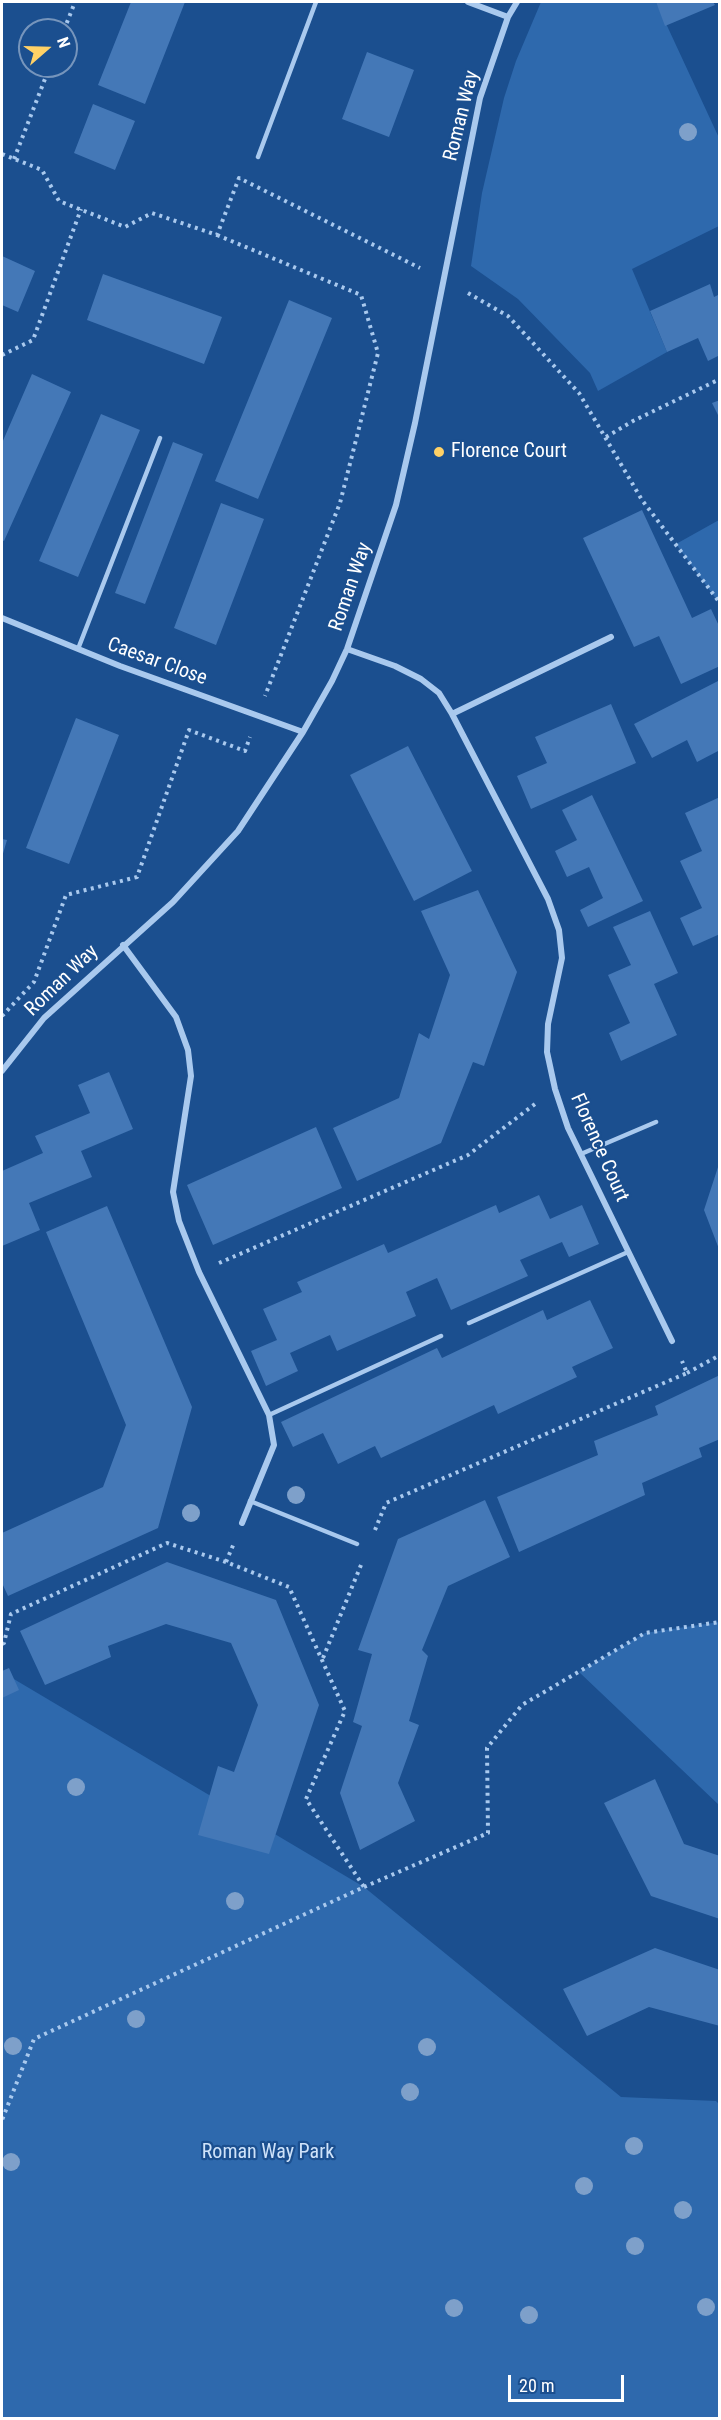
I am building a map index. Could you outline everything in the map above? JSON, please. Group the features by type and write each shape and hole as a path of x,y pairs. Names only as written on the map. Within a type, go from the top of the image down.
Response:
{"street":[{"path":"468,2 508,17"},
{"name":"Roman Way","path":"2,1071 44,1018 173,902 238,831 303,732 332,681 347,649 396,505 415,423 480,98 508,17 517,2"},
{"name":"Caesar Close","path":"2,618 78,649 303,732"},
{"path":"452,714 611,636"},
{"name":"Florence Court","path":"347,649 394,666 421,679 439,693 548,899 559,930 562,958 548,1024 547,1052 555,1089 568,1128 672,1341"},
{"path":"123,945 176,1017 188,1050 192,1076 173,1192 179,1221 199,1272 269,1414 274,1445 242,1523"}],"lane":[{"path":"258,157 316,2"},
{"path":"78,649 160,438"},
{"path":"581,1154 656,1122"},
{"path":"469,1323 628,1252"},
{"path":"269,1414 441,1336"},
{"path":"250,1501 357,1544"}],"path":[{"path":"69,18 75,2"},
{"path":"14,159 45,78"},
{"path":"2,154 42,170 59,201 125,227 152,213 217,236 361,295 378,353 347,468 340,503 245,751 189,730 137,877 66,895 34,982 2,1016"},
{"path":"217,236 239,178 420,268"},
{"path":"2,355 33,340 81,209"},
{"path":"468,293 508,316 579,393 642,500 720,603"},
{"path":"606,437 633,421 720,379"},
{"path":"199,1272 468,1155 555,1089"},
{"path":"672,1341 687,1373"},
{"path":"373,1534 386,1503 687,1373 720,1355"},
{"path":"2,1644 11,1614 167,1543 226,1562 289,1587 345,1711 306,1799 364,1887"},
{"path":"322,1659 365,1555"},
{"path":"2,2120 34,2039 364,1887 488,1833 487,1748 522,1706 645,1633 720,1622"}],"green space":[{"path":"541,2 656,2 720,140 719,226 632,269 667,352 598,391 590,373 518,299 471,266 482,193 504,98 516,61"},
{"path":"719,520 719,603 676,544"},
{"path":"720,1622 719,1805 579,1672 645,1633"},
{"name":"Roman Way Park","path":"2,1672 364,1887 621,2097 716,2101 719,2104 719,2418 2,2418"}],"building":[{"path":"131,2 185,2 145,104 98,85"},
{"path":"656,2 713,2 715,5 665,26"},
{"path":"367,52 414,70 389,137 342,119"},
{"path":"93,104 135,121 115,170 74,153"},
{"path":"2,256 35,271 18,312 2,305"},
{"path":"103,274 222,317 204,364 87,320"},
{"path":"710,284 714,297 720,294 720,355 708,361 698,338 667,352 650,311"},
{"path":"289,300 332,318 258,499 215,481"},
{"path":"32,374 71,392 4,541 2,540 2,443"},
{"path":"720,400 720,419 712,403"},
{"path":"101,414 140,430 78,577 39,561"},
{"path":"173,442 203,454 145,604 115,593"},
{"path":"221,503 264,519 216,645 174,628"},
{"path":"642,510 692,618 711,609 720,628 720,666 681,684 659,636 634,647 583,538"},
{"path":"720,680 720,750 697,762 687,740 652,758 634,724"},
{"path":"611,704 636,763 531,809 517,776 547,763 535,737"},
{"path":"76,718 119,735 69,864 26,848"},
{"path":"408,746 472,871 414,901 350,775"},
{"path":"592,795 643,901 588,927 580,910 603,898 589,867 567,877 555,851 577,840 562,810"},
{"path":"720,797 720,934 693,946 680,918 702,908 680,861 702,851 685,813"},
{"path":"2,839 7,840 2,857"},
{"path":"478,890 517,972 484,1066 473,1062 441,1143 357,1181 333,1128 399,1098 419,1033 429,1039 450,975 421,911"},
{"path":"650,911 678,973 654,984 677,1035 621,1061 609,1033 630,1023 608,975 631,965 613,927"},
{"path":"109,1072 133,1129 81,1151 92,1177 29,1203 40,1230 2,1246 2,1171 43,1153 35,1136 90,1113 78,1085"},
{"path":"316,1127 342,1188 213,1245 187,1185"},
{"path":"720,1164 719,1249 704,1210"},
{"path":"539,1195 550,1219 582,1205 599,1244 569,1257 562,1242 520,1260 528,1276 451,1310 437,1278 406,1292 416,1316 337,1351 330,1335 290,1353 298,1371 266,1386 251,1351 277,1340 263,1309 302,1292 297,1282 384,1244 388,1253 496,1205 499,1213"},
{"path":"107,1206 192,1407 158,1528 8,1596 2,1583 2,1533 103,1487 126,1425 46,1232"},
{"path":"590,1300 613,1348 572,1367 577,1377 498,1414 494,1405 381,1458 375,1446 338,1464 323,1433 293,1447 281,1422 437,1348 442,1358 543,1310 547,1320"},
{"path":"720,1375 720,1439 699,1448 702,1457 642,1483 645,1495 519,1552 497,1497 598,1455 594,1441 658,1415 655,1406"},
{"path":"485,1500 510,1557 448,1586 422,1650 428,1656 409,1721 419,1725 398,1783 415,1821 360,1850 340,1793 362,1726 353,1722 372,1654 358,1650 398,1539"},
{"path":"167,1562 276,1600 319,1705 269,1854 198,1835 218,1766 234,1772 258,1705 231,1643 166,1624 108,1646 111,1657 45,1685 20,1631"},
{"path":"9,1668 19,1690 2,1698 2,1671"},
{"path":"655,1779 684,1844 720,1856 720,1919 651,1896 604,1803"},
{"path":"655,1948 720,1970 720,2026 649,2007 587,2036 563,1989"}],"place":[{"name":"Florence Court","path":"439,452"}]}
